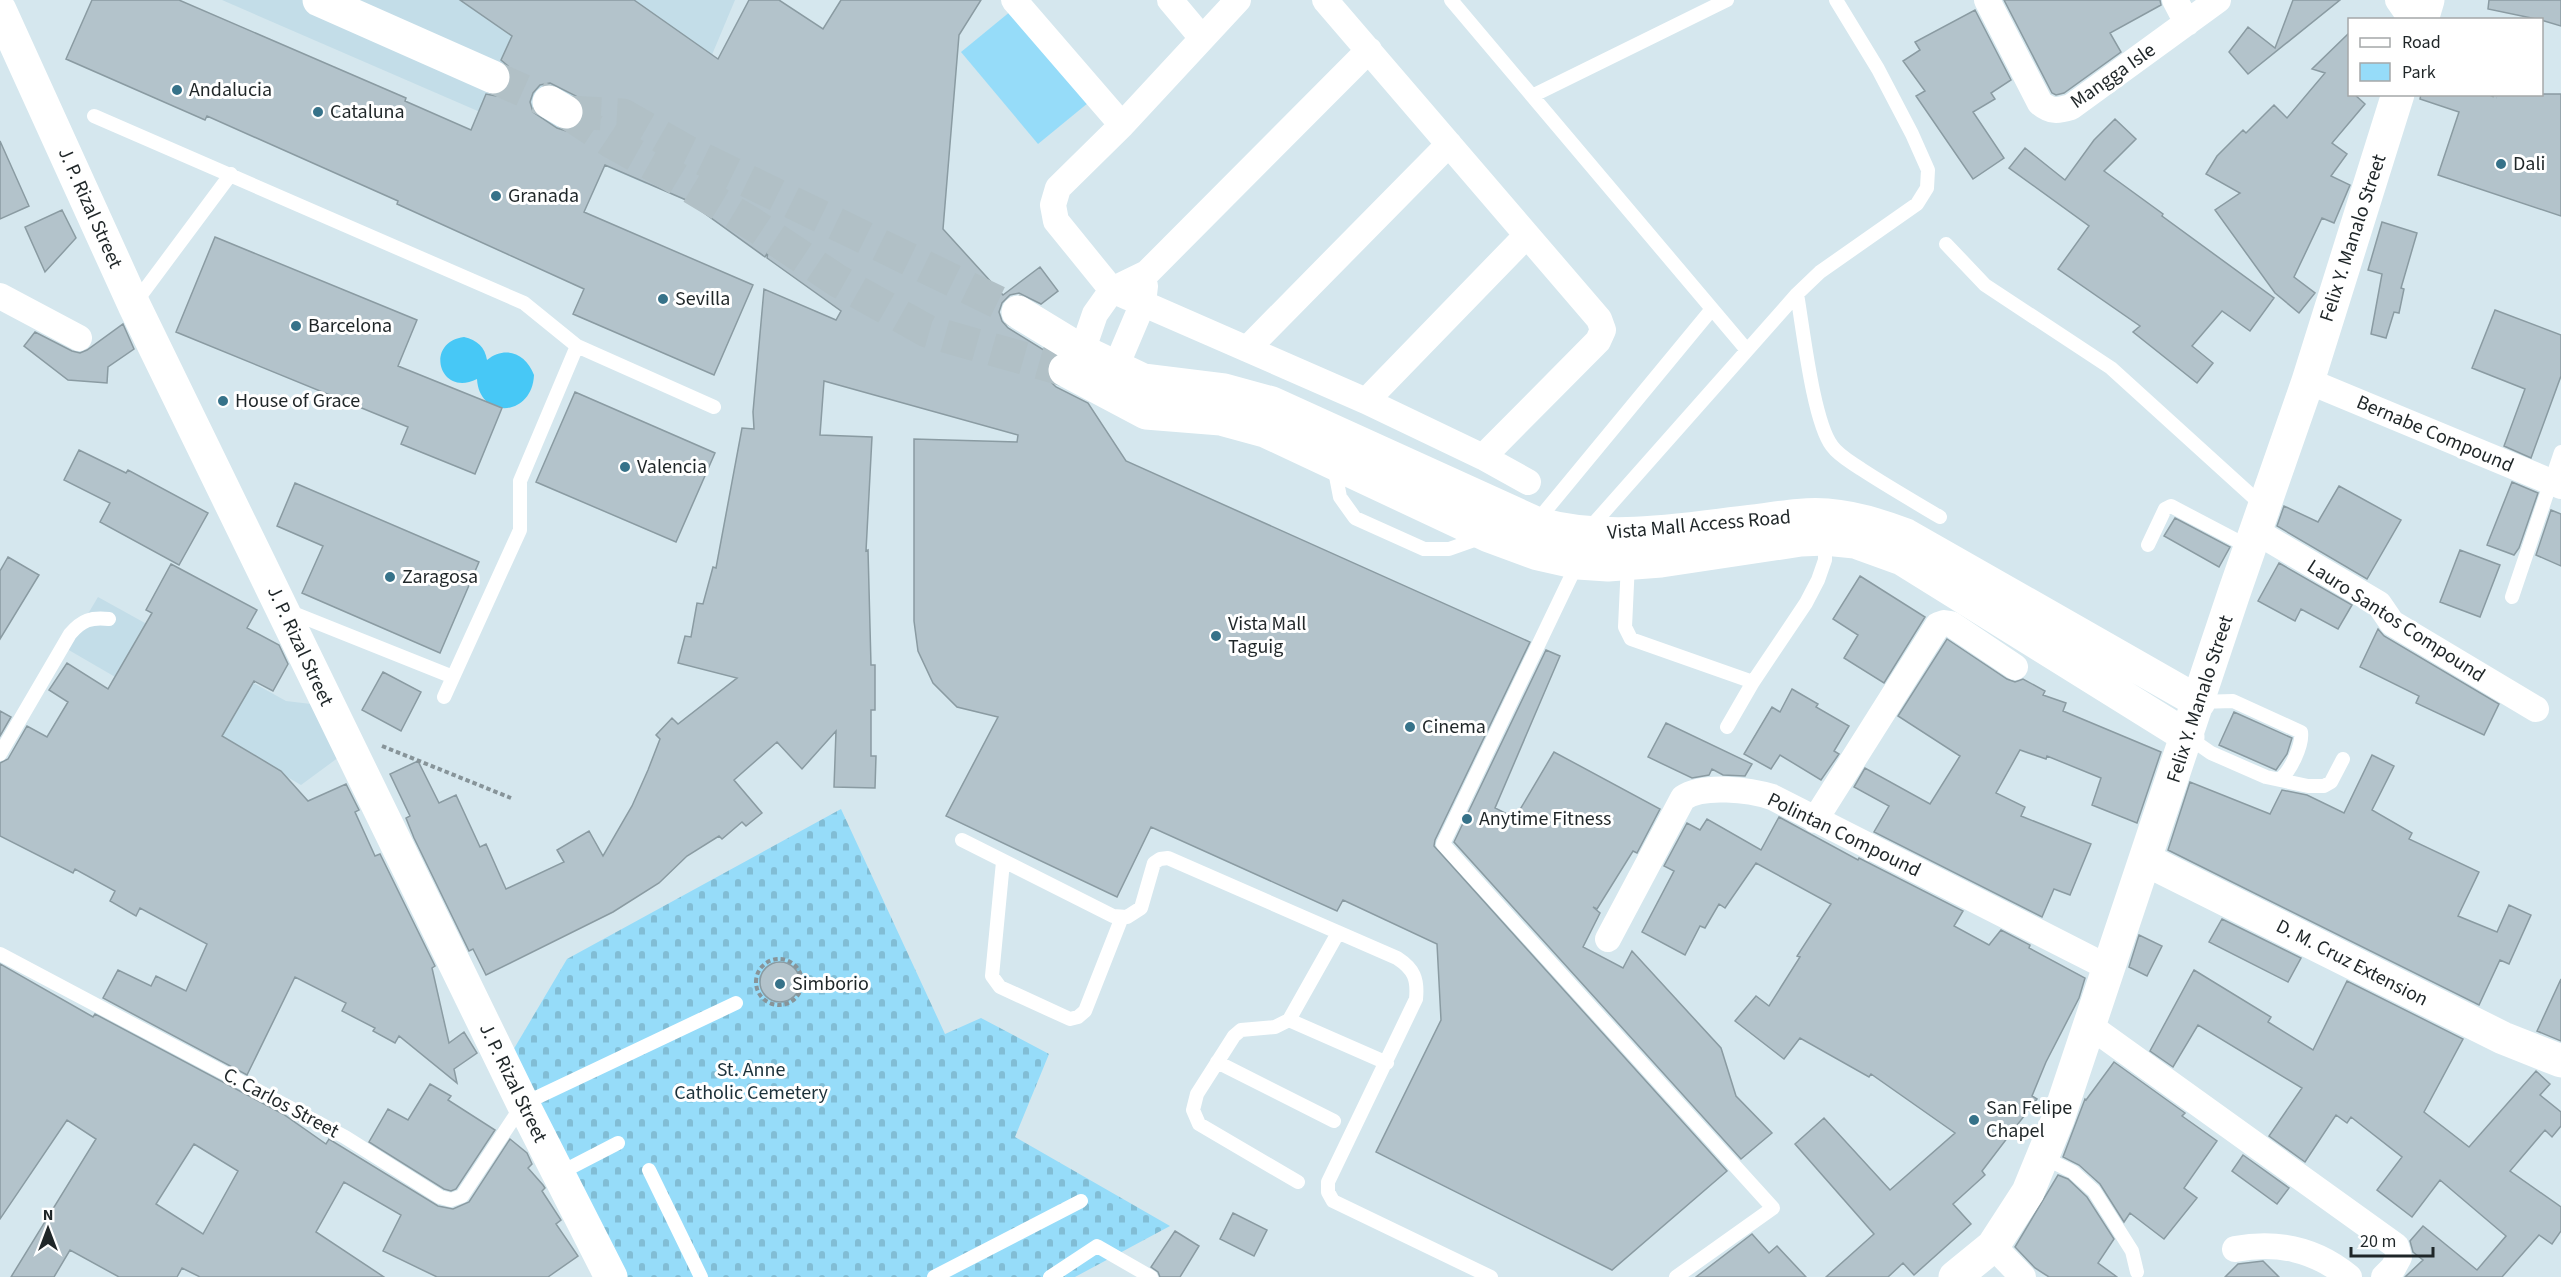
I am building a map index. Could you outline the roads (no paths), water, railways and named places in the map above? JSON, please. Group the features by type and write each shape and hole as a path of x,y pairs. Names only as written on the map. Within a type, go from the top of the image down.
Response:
{"street":[{"path":"319,0 493,77"},
{"path":"1014,0 1122,124"},
{"path":"1170,0 1202,38"},
{"path":"1238,0 1122,124 1058,188 1053,205 1056,221 1112,290 1366,401 1483,457 1528,482"},
{"path":"1325,0 1599,319 1603,330 1598,341 1483,457"},
{"name":"Mangga Isle","path":"1987,0 2040,103 2048,109 2058,111 2071,107 2218,0"},
{"path":"2175,0 2187,23"},
{"path":"2398,0 2411,18"},
{"path":"2423,18 2428,0"},
{"name":"J. P. Rizal Street","path":"0,10 134,305 284,610 345,743 611,1277"},
{"path":"1074,365 1095,314 1112,290 1147,273 1369,50"},
{"name":"Felix Y. Manalo Street","path":"1954,1277 1993,1245 2028,1192 2043,1157 2090,1026 2308,381 2397,96"},
{"path":"1247,349 1449,144"},
{"path":"1366,401 1527,235"},
{"path":"1110,380 1143,303 1147,273"},
{"path":"0,296 79,338"},
{"name":"Vista Mall Access Road","path":"1018,312 1074,365 1110,380 1143,380 1224,390 1272,403 1338,449 1494,521 1538,554 1581,548 1658,532 1825,527 1855,542 1902,559 2188,736"},
{"name":"Bernabe Compound","path":"2308,381 2557,484"},
{"name":"Vista Mall Access Road","path":"1494,521 1536,523 1563,531 1581,548 1628,563 1661,561 1801,540 1825,527 1856,518 1906,535 2199,702"},
{"name":"Lauro Santos Compound","path":"2258,529 2379,604 2392,623 2536,709"},
{"path":"1815,820 1938,625 1952,624 2015,667"},
{"name":"Polintan Compound","path":"1608,939 1683,798 1691,792 1702,790 1764,795 2109,968"},
{"name":"D. M. Cruz Extension","path":"2146,860 2503,1038 2561,1061"},
{"path":"2090,1026 2396,1245 2399,1257 2384,1277"},
{"path":"1993,1245 2023,1277"},
{"path":"2235,1249 2286,1246 2330,1262 2349,1277"}],"lane":[{"path":"1451,0 1746,349"},
{"path":"1532,96 1727,0"},
{"path":"1676,1277 1773,1208 1443,844 1581,548 1746,349 1797,294 1820,272 1917,204 1927,188 1928,170 1912,134 1878,69 1836,0"},
{"path":"94,116 524,303 578,346 714,407"},
{"path":"134,305 231,174"},
{"path":"1946,244 1985,285 2111,368 2258,529"},
{"path":"1797,294 1814,392 1825,434 1832,447 1841,456 1940,517"},
{"path":"1536,523 1712,309"},
{"path":"444,697 520,530 520,481 578,346"},
{"path":"1338,449 1340,497 1355,518 1424,549 1449,549 1494,521"},
{"path":"2512,597 2557,484 2561,452"},
{"path":"2148,545 2165,509 2171,506 2258,529"},
{"path":"1727,726 1753,682 1806,603 1818,580 1825,561 1825,527"},
{"path":"1628,563 1625,627 1631,639 1753,682"},
{"path":"284,610 453,677"},
{"path":"0,754 70,633 81,622 93,618 110,619"},
{"path":"2199,702 2232,701 2301,732 2302,738 2288,771 2280,779"},
{"path":"2188,736 2211,753 2266,777 2308,786 2324,786 2331,782 2343,759"},
{"path":"962,840 1105,913 1122,917 1131,915 1141,908 1154,863 1168,858 1397,958 1408,965 1415,974 1418,985 1416,999 1328,1182 1328,1192 1333,1201 1491,1277"},
{"path":"1003,862 992,976 1000,987 1070,1019 1078,1017 1085,1011 1122,917"},
{"path":"1298,1182 1199,1124 1193,1110 1197,1094 1234,1036 1241,1030 1275,1027 1289,1020 1338,933"},
{"name":"C. Carlos Street","path":"0,954 345,1137 445,1199 457,1199 462,1196 523,1104"},
{"path":"523,1104 736,1003"},
{"path":"1289,1020 1387,1063"},
{"path":"1216,1062 1334,1121"},
{"path":"558,1174 618,1143"},
{"path":"2043,1157 2073,1172 2094,1191 2132,1251 2137,1272"},
{"path":"649,1170 701,1277"},
{"path":"934,1277 1081,1201"},
{"path":"1050,1277 1097,1246 1151,1277"}],"tunnel":[{"path":"493,77 549,102"},
{"path":"566,112 610,141 751,223 838,281 927,331 1065,370"},
{"path":"568,112 623,115 688,152 1018,312"}],"place":[{"name":"Andalucia","path":"177,90"},
{"name":"Cataluna","path":"318,112"},
{"name":"Dali","path":"2501,164"},
{"name":"Granada","path":"496,196"},
{"name":"Sevilla","path":"663,299"},
{"name":"Barcelona","path":"296,326"},
{"name":"House of Grace","path":"223,401"},
{"name":"Valencia","path":"625,467"},
{"name":"Zaragosa","path":"390,577"},
{"name":"Vista Mall Taguig","path":"1216,636"},
{"name":"Cinema","path":"1410,727"},
{"name":"Anytime Fitness","path":"1467,819"},
{"name":"Simborio","path":"780,984"},
{"name":"San Felipe Chapel","path":"1974,1120"}],"park label":[{"name":"St. Anne Catholic Cemetery","path":"751,1082"}]}
